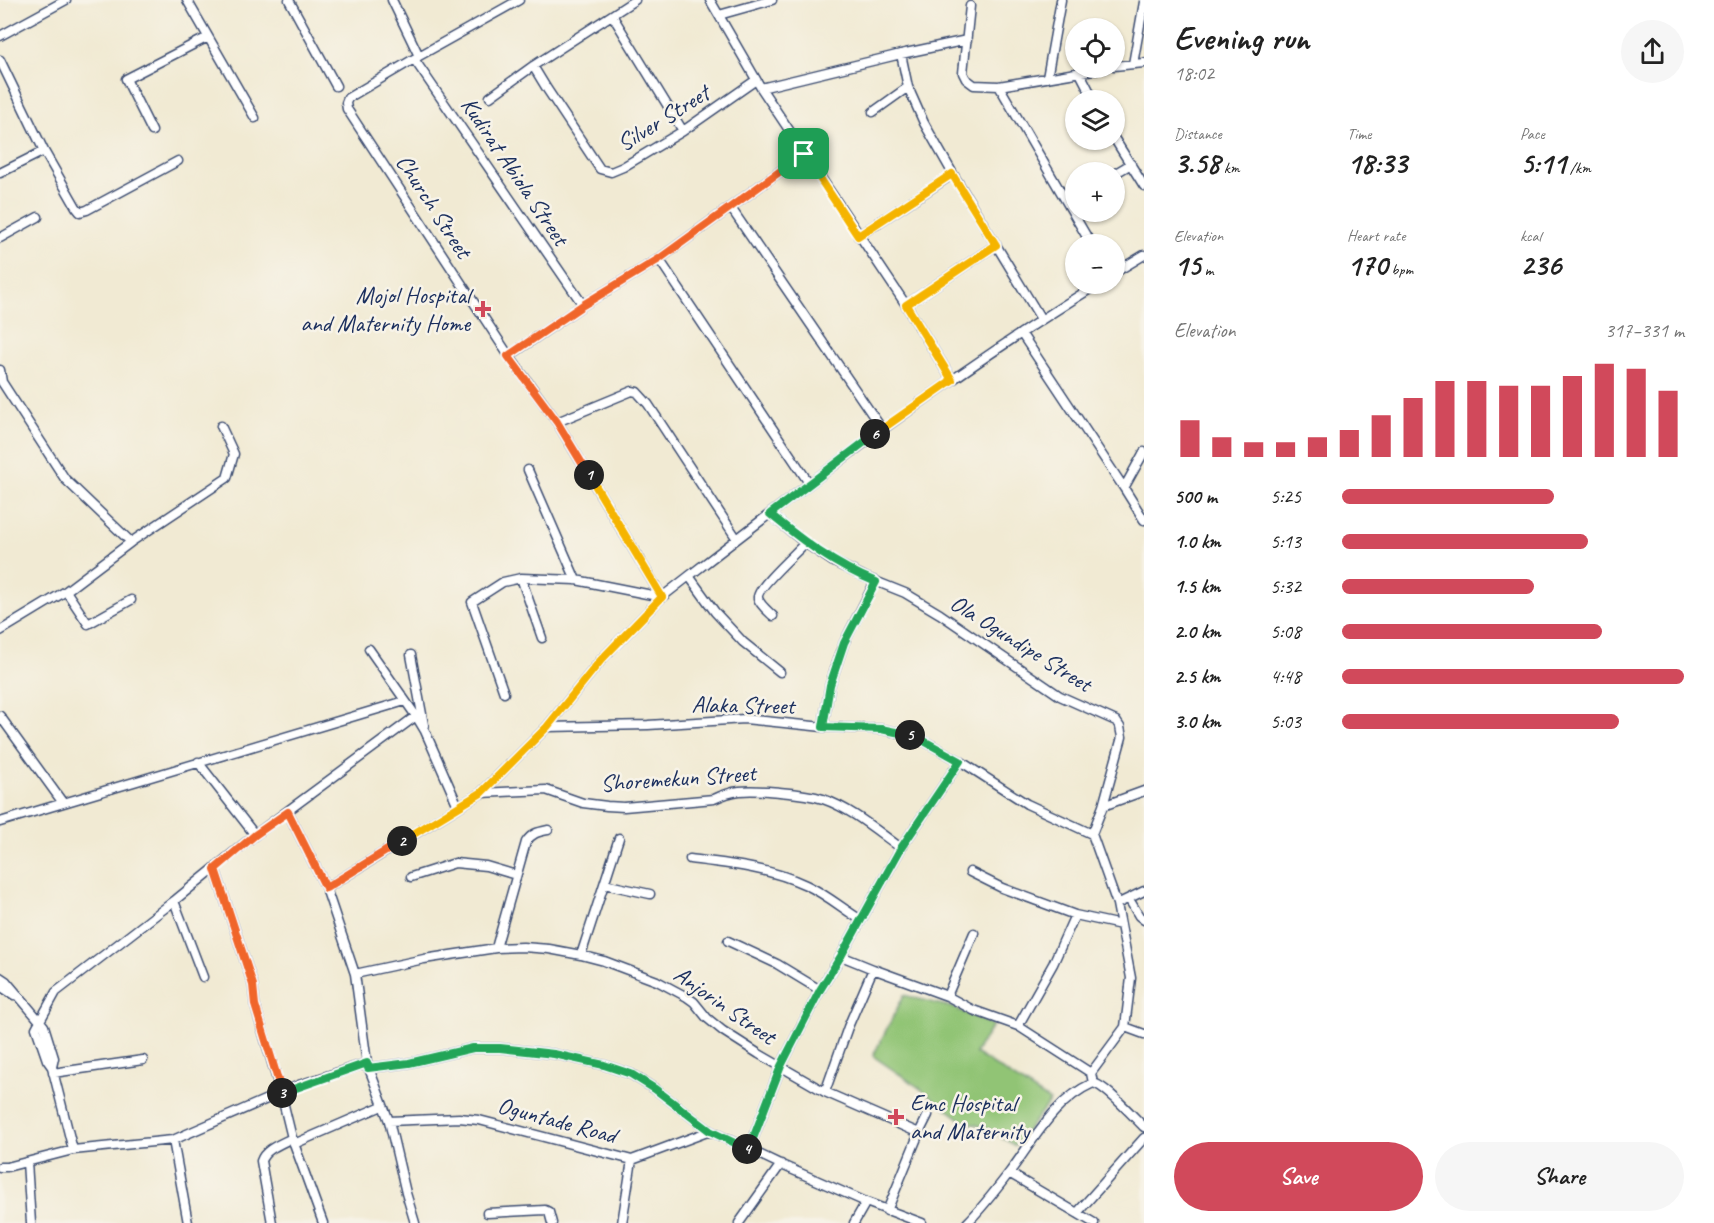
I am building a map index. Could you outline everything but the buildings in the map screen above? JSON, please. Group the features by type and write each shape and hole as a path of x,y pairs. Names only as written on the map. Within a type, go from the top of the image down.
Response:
{"street":[{"path":"0,36 66,0"},
{"path":"187,0 255,118"},
{"path":"289,0 336,86"},
{"name":"Kudirat Abiola Street","path":"392,0 417,57 583,305"},
{"path":"417,57 519,0"},
{"path":"490,97 533,66 635,0"},
{"path":"710,0 761,88 906,305 952,380"},
{"path":"719,15 772,0"},
{"path":"1047,78 1061,0"},
{"path":"1133,64 1144,2"},
{"path":"970,6 963,73 974,86 999,86 1065,74"},
{"path":"612,15 682,131"},
{"path":"152,131 126,79 208,37"},
{"path":"761,88 967,40"},
{"path":"901,54 908,87 924,123 952,174 1041,319"},
{"name":"Church Street","path":"417,57 348,98 347,109 508,356 557,422 662,597"},
{"path":"0,60 44,151 80,212 178,161"},
{"path":"1125,65 1144,63"},
{"name":"Silver Street","path":"533,66 600,169 611,172 682,131 756,80"},
{"path":"999,86 1065,202"},
{"path":"873,112 908,87"},
{"path":"1122,150 1144,186"},
{"path":"0,173 44,151"},
{"path":"508,356 583,305 659,259 804,154"},
{"path":"1125,168 1131,164"},
{"path":"858,236 952,174"},
{"path":"731,208 882,429"},
{"path":"0,238 38,217"},
{"path":"906,305 996,245"},
{"path":"1125,266 1144,255"},
{"path":"659,259 809,483"},
{"path":"326,888 481,793 547,727 601,660 662,597 737,538 882,429 1041,319 1082,294"},
{"path":"1021,333 1144,520"},
{"path":"0,369 1,383 65,479 131,542"},
{"path":"557,422 632,391 637,392 648,404 737,538"},
{"path":"0,631 66,591 131,542 227,478 234,454 221,426"},
{"path":"1124,488 1144,452"},
{"path":"528,470 576,580"},
{"name":"Ola Ogundipe Street","path":"770,514 805,543 832,561 905,593 940,614 1060,696 1116,721 1122,737 1103,806 1092,834"},
{"path":"773,616 758,599 758,594 768,580 805,543"},
{"path":"689,576 715,612 743,642 780,672"},
{"path":"504,693 472,602 503,582 521,578 576,580 662,597"},
{"path":"521,578 542,638"},
{"path":"823,727 830,685 844,643 876,582"},
{"path":"66,591 88,624 131,600"},
{"path":"369,649 425,731 458,806"},
{"path":"411,655 425,731"},
{"path":"0,822 405,701"},
{"path":"0,716 63,803"},
{"path":"73,1150 53,1070 47,1060 36,1028 54,994 215,869 255,835 416,716"},
{"name":"Alaka Street","path":"547,727 648,725 745,719 823,727 881,729 915,736 960,761 1027,804 1092,834"},
{"path":"749,1149 781,1066 820,990 901,848 960,761"},
{"path":"198,762 255,835"},
{"name":"Shoremekun Street","path":"481,793 546,790 583,803 624,807 714,799 741,789 798,793 824,800 857,817 901,848"},
{"path":"1103,806 1144,791"},
{"path":"288,812 326,888 355,974 368,1065 389,1121 415,1223"},
{"path":"496,948 526,842 537,832 548,830"},
{"path":"967,1223 1009,1173 1038,1131 1062,1103 1092,1078 1125,1027 1131,978 1117,904 1092,834"},
{"path":"580,955 619,838"},
{"path":"690,859 720,862 780,874 809,887 861,920"},
{"path":"411,877 455,863 486,866 516,875"},
{"path":"215,869 253,985 255,1005 293,1141 323,1223"},
{"path":"970,872 1002,888 1075,915 1121,925"},
{"path":"604,884 650,894"},
{"path":"1117,904 1144,891"},
{"path":"1129,899 1144,920"},
{"path":"174,901 202,977"},
{"path":"1018,1026 1053,964 1075,915"},
{"path":"947,996 974,933"},
{"path":"728,940 777,964 820,990"},
{"name":"Anjorin Street","path":"355,974 424,959 496,948 549,949 580,955 657,981 694,1002 707,1018 723,1031 759,1054 825,1092 919,1133"},
{"path":"841,956 1018,1026 1092,1078 1144,1127"},
{"path":"825,1092 848,1028 873,969"},
{"path":"0,976 39,1022"},
{"path":"0,986 20,998"},
{"path":"1125,1027 1144,1034"},
{"path":"0,1167 73,1150 173,1140 281,1093 368,1065 409,1063 473,1048 500,1048 554,1054 604,1065 631,1074 655,1089 710,1131 866,1202 922,1223"},
{"path":"53,1070 143,1059"},
{"path":"272,1223 262,1156 266,1152 382,1106"},
{"path":"887,1211 928,1115"},
{"name":"Oguntade Road","path":"389,1121 459,1118 479,1120 632,1160 710,1131"},
{"path":"1077,1213 1144,1138"},
{"path":"173,1140 188,1223"},
{"path":"622,1223 632,1160"},
{"path":"27,1162 31,1223"},
{"path":"739,1223 781,1164"},
{"path":"1009,1173 1094,1223"},
{"path":"854,1223 866,1202"},
{"path":"487,1213 545,1210 549,1212 552,1223"}],"green space":[{"path":"904,995 954,1008 993,1025 975,1053 1050,1101 1015,1146 989,1129 963,1121 873,1056"}],"place":[{"name":"Mojol Hospital and Maternity Home","path":"483,309"},
{"name":"Emc Hospital and Maternity","path":"896,1117"}],"route":[{"path":"804,154 858,236 952,174 996,245 906,305 952,380 882,429 770,514 805,543 832,561 876,582 844,643 830,685 823,727 881,729 915,736 960,761 901,848 820,990 781,1066 749,1149 710,1131 655,1089 631,1074 604,1065 554,1054 500,1048 473,1048 409,1063 368,1068 367,1063 281,1093 255,1005 253,985 215,869 255,835 288,812 326,888 481,793 547,727 601,660 662,597 557,422 508,356 583,305 659,259 804,154"}]}
